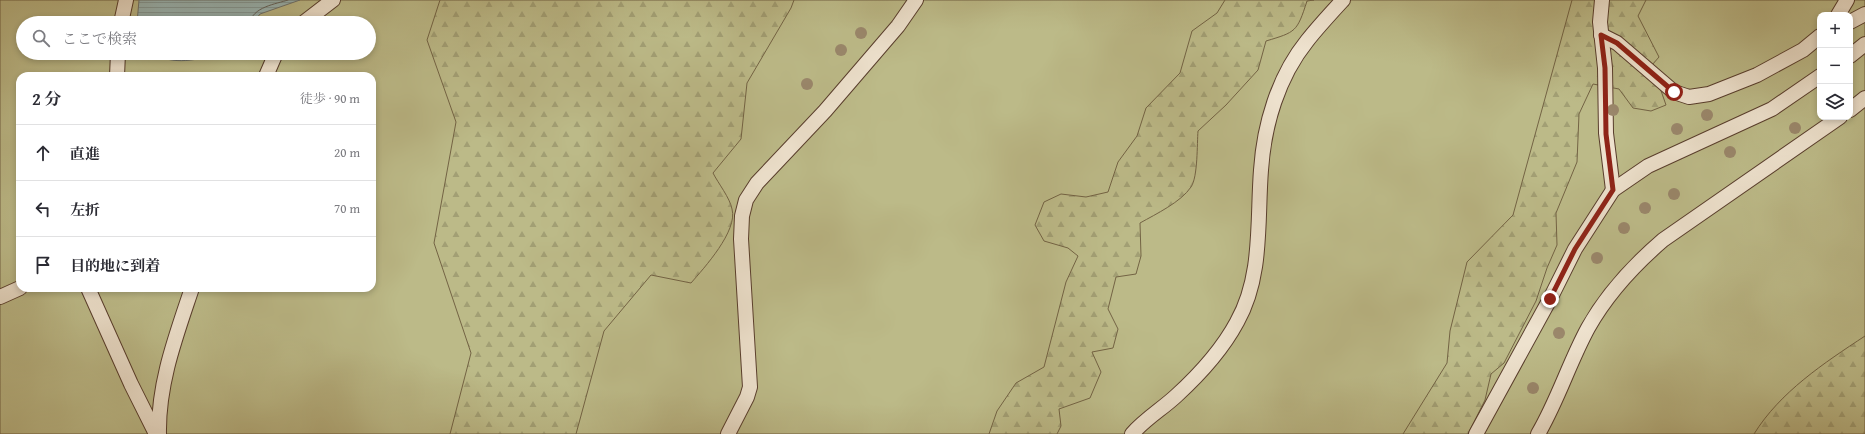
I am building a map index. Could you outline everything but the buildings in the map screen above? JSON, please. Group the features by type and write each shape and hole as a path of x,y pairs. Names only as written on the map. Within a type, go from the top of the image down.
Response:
{"lane":[{"path":"123,16 126,0"},
{"path":"311,16 333,0"},
{"path":"728,434 748,397 750,387 741,239 742,216 746,200 757,183 825,111 898,26 916,0"},
{"path":"1132,434 1139,426 1176,396 1210,362 1238,322 1247,300 1253,278 1258,245 1261,170 1267,125 1278,91 1291,64 1306,41 1343,0"},
{"path":"1602,0 1600,22 1605,68 1606,134 1613,190"},
{"path":"1840,12 1847,0"},
{"path":"1853,20 1865,14"},
{"path":"1601,35 1617,43 1674,92 1689,97 1709,94 1757,75 1803,50 1817,38"},
{"path":"1853,54 1865,44"},
{"path":"117,72 118,60"},
{"path":"268,72 273,60"},
{"path":"1476,434 1550,299 1575,249 1613,190 1648,166 1772,109 1817,78"},
{"path":"1853,108 1865,98"},
{"path":"1538,434 1551,412 1573,357 1588,328 1618,286 1640,260 1663,240 1836,120"},
{"path":"0,297 16,290"},
{"path":"90,292 131,384 158,434"},
{"path":"158,434 162,389 170,356 191,292"}],"green space":[{"path":"0,0 1865,0 1865,434 0,434"},
{"path":"440,0 794,0 791,8 747,83 741,139 713,173 726,195 732,209 730,228 725,238 719,249 691,283 651,275 604,331 576,434 450,434 471,353 434,243 456,122 427,40"},
{"path":"1225,0 1314,0 1307,1 1298,25 1290,33 1266,41 1258,70 1226,105 1198,131 1195,176 1191,187 1175,203 1140,223 1141,256 1136,274 1116,277 1108,309 1118,329 1113,348 1092,352 1101,372 1090,398 1059,409 1061,426 1057,434 989,434 997,411 1016,383 1044,367 1066,282 1078,256 1068,248 1044,241 1035,225 1044,202 1061,194 1086,197 1108,192 1118,162 1137,136 1146,108 1180,73 1192,31 1217,13"},
{"path":"1572,0 1646,0 1638,16 1659,57 1652,65 1666,105 1651,111 1633,108 1619,89 1593,84 1579,114 1577,162 1556,213 1557,245 1547,268 1536,301 1504,363 1491,374 1485,400 1468,434 1403,434 1447,363 1450,331 1467,262 1513,215"},
{"path":"1865,336 1865,434 1754,434 1777,405 1804,379"}],"water":[{"path":"139,0 300,0 260,14 258,16 138,16"}],"route":[{"path":"1550,299 1575,249 1613,190 1606,134 1604,97 1605,68 1601,35 1617,43 1634,60 1674,92"}]}
